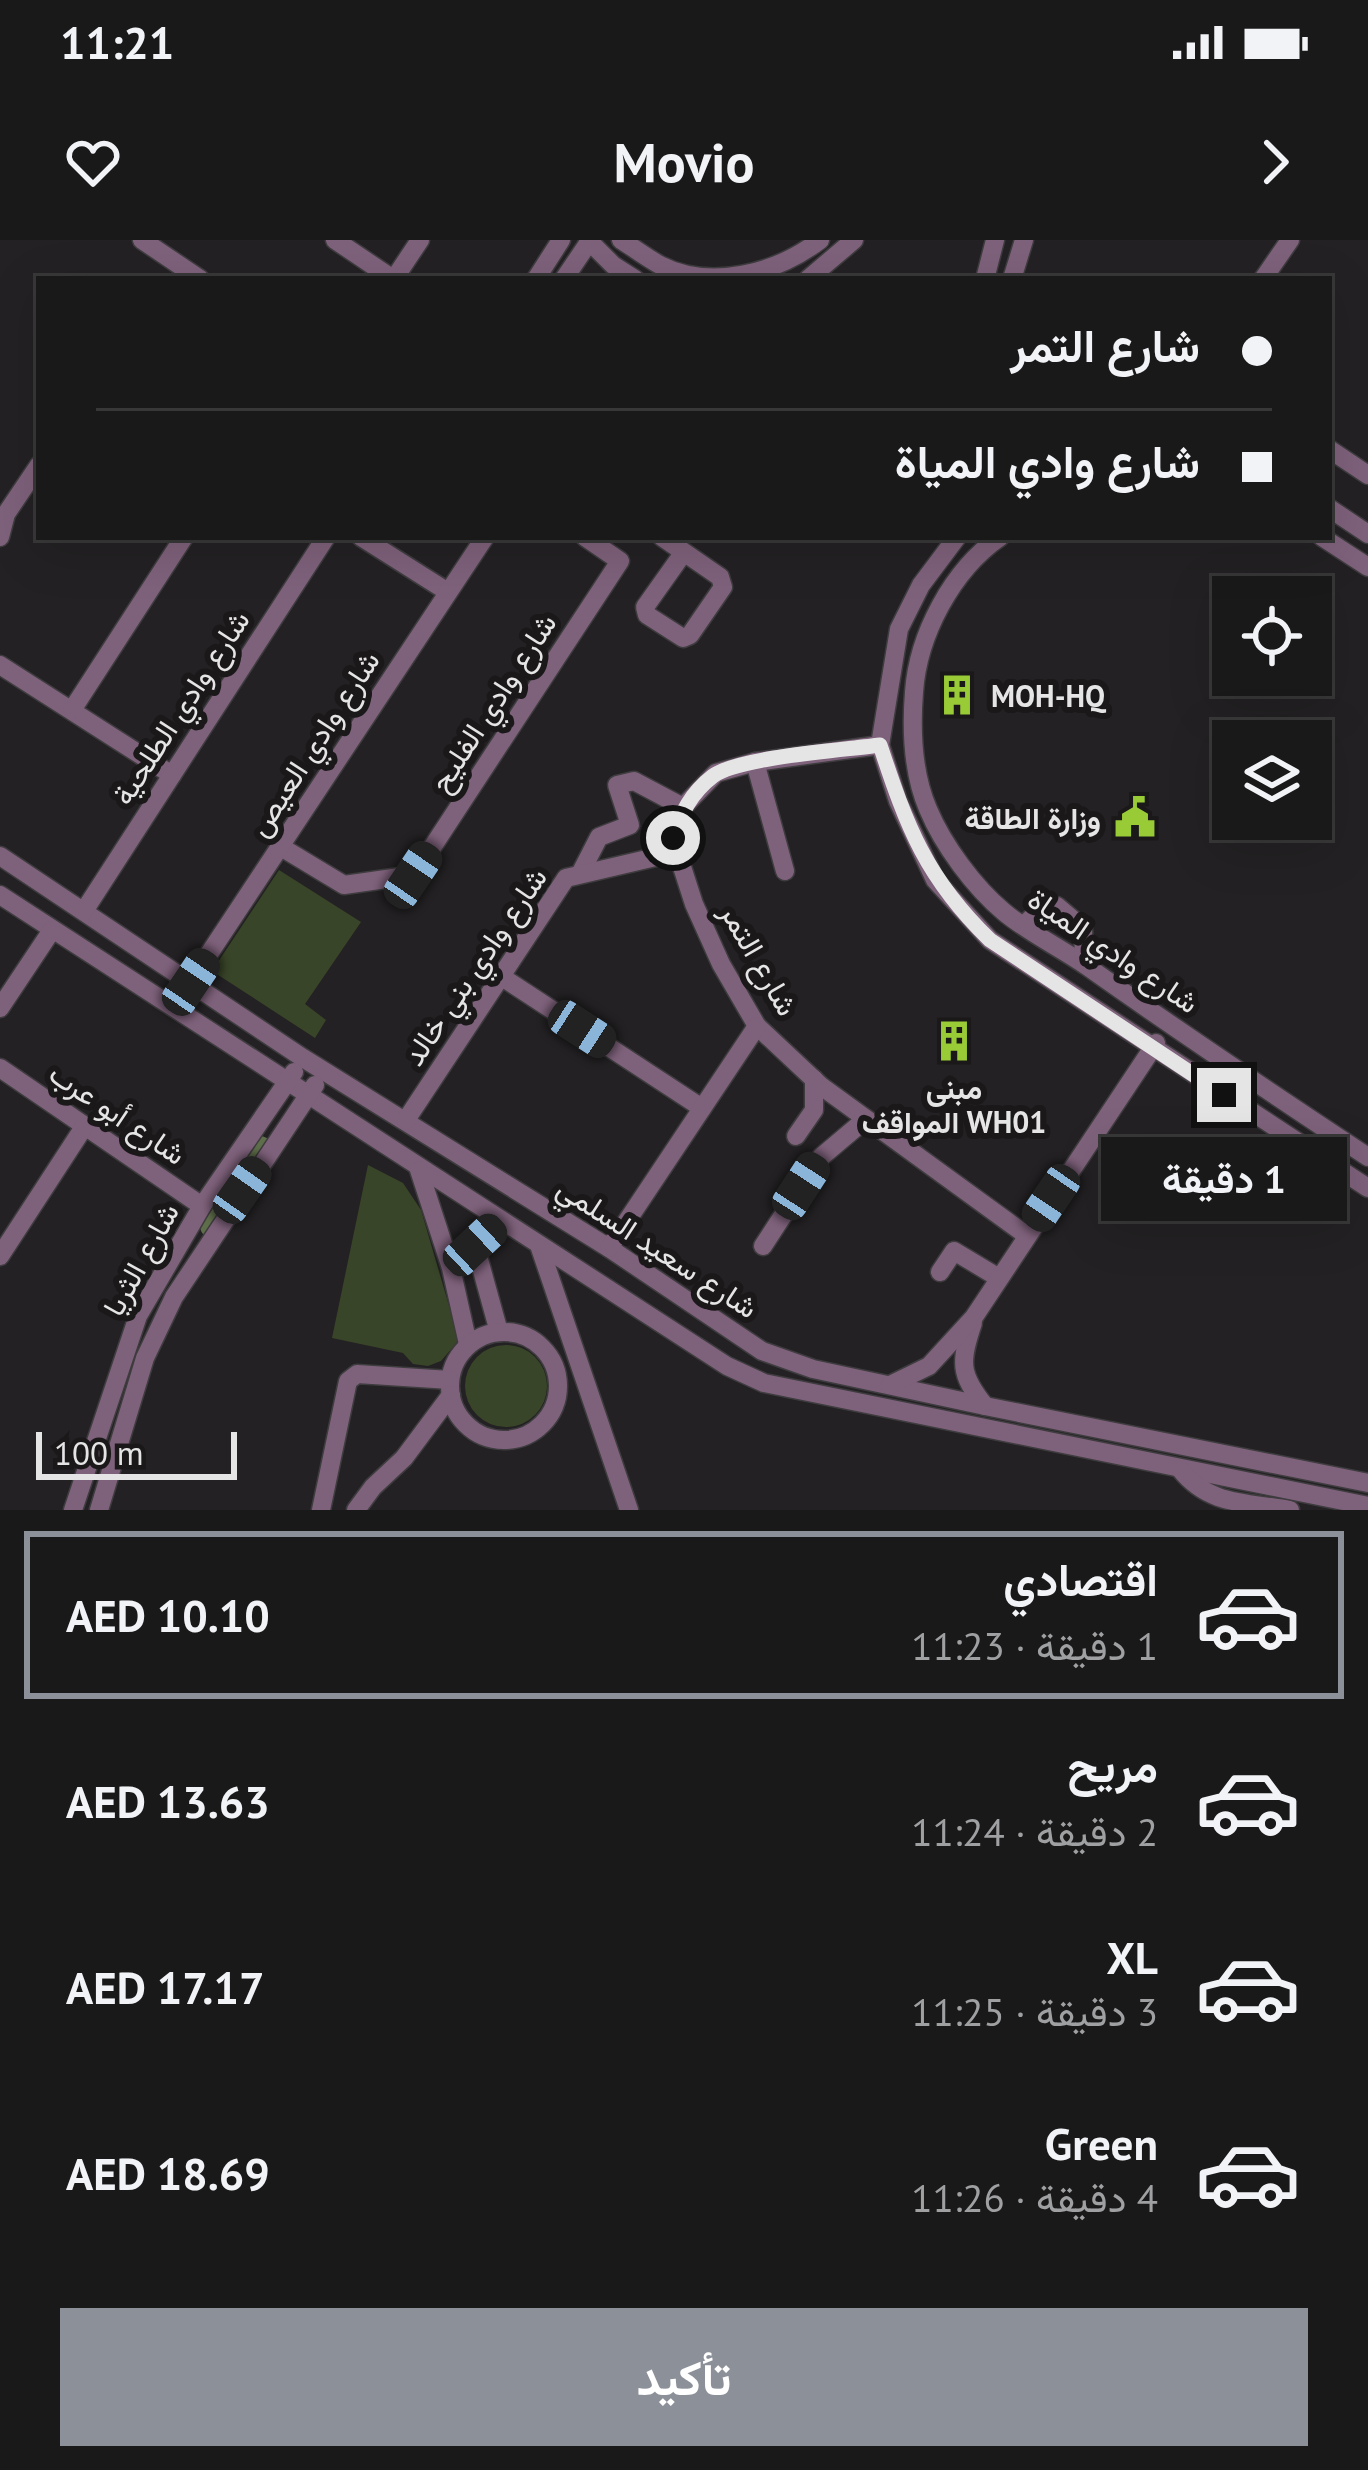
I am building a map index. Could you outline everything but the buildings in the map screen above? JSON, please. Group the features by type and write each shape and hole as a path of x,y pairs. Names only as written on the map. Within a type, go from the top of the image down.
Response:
{"street":[{"path":"142,240 169,271"},
{"path":"335,240 389,276"},
{"path":"396,276 421,240"},
{"path":"538,276 561,240"},
{"path":"621,240 664,268 704,276"},
{"path":"734,276 802,254 820,240"},
{"path":"812,276 854,240"},
{"path":"986,276 995,240"},
{"path":"1013,276 1024,240"},
{"path":"1264,276 1290,240"},
{"path":"566,276 589,241 630,276"},
{"path":"1332,451 1368,475"},
{"path":"0,536 3,513 36,469"},
{"path":"1332,510 1368,534"},
{"path":"72,710 182,540"},
{"name":"شارع وادي الطلحية","path":"84,911 324,540"},
{"path":"366,540 448,592"},
{"name":"شارع وادي العيص","path":"191,982 483,540"},
{"name":"شارع وادي الفليح","path":"281,847 344,885 413,875 620,561 589,540"},
{"path":"666,540 684,552 720,577 723,587 686,638 647,615 645,607 684,552"},
{"name":"شارع وادي المياة","path":"955,540 921,586 899,629 880,745 898,801 935,880 990,940 1368,1188"},
{"name":"شارع وادي المياة","path":"997,540 958,580 925,639 915,670 913,734 928,809 952,851 1004,912 1368,1157"},
{"path":"1327,540 1368,567"},
{"path":"0,665 172,775"},
{"path":"580,874 599,837 630,825 617,784 634,781 683,807 716,773 880,745"},
{"path":"755,763 785,871"},
{"name":"شارع التمر","path":"683,807 673,838 694,904 721,964 758,1026 814,1079 1026,1235"},
{"name":"شارع وادي بني خالد","path":"406,1120 566,878 677,852"},
{"name":"شارع سعيد السلمي","path":"0,856 302,1058 609,1249 761,1351 813,1369 1368,1483"},
{"name":"شارع سعيد السلمي","path":"0,895 540,1248 727,1366 764,1383 1368,1506"},
{"path":"1024,925 1042,909 1057,906 1083,928 1084,964"},
{"path":"0,1008 52,930"},
{"path":"502,976 702,1108"},
{"path":"890,1385 928,1366 974,1317 1169,1025"},
{"path":"609,1249 758,1026"},
{"name":"شارع الثريا","path":"73,1510 138,1316 202,1207 302,1058"},
{"name":"شارع أبو عرب","path":"0,1068 202,1207"},
{"name":"شارع الثريا","path":"99,1510 145,1358 174,1297 325,1072"},
{"path":"796,1136 814,1110 814,1079"},
{"path":"763,1246 821,1156 866,1119"},
{"path":"0,1256 84,1127"},
{"path":"419,1170 451,1268 468,1344"},
{"path":"499,1332 475,1245 500,1221"},
{"path":"540,1248 629,1510"},
{"path":"940,1272 954,1250 999,1278"},
{"path":"451,1268 476,1258"},
{"path":"974,1317 962,1354 967,1384 985,1406"},
{"path":"450,1387 357,1374 348,1382 323,1503 357,1507 404,1458 450,1387 454,1365 468,1344 499,1332 529,1338 551,1360 558,1390 547,1419 522,1437 490,1438 461,1419 450,1387"},
{"path":"1180,1468 1196,1490 1290,1510"}],"green space":[{"path":"279,870 361,922 305,1004 326,1020 315,1038 212,971"},
{"path":"368,1165 403,1183 421,1210 459,1340 441,1361 428,1366 413,1364 403,1353 332,1338"},
{"path":"506,1345 535,1357 547,1386 535,1415 506,1427 477,1415 465,1386 477,1357"}],"waterway":[{"path":"212,1226 260,1148"}],"place":[{"name":"MOH-HQ","path":"957,695"},
{"name":"وزارة الطاقة","path":"1135,817"},
{"name":"مبنى المواقف WH01","path":"954,1041"}],"route":[{"path":"673,838 683,807 716,773 880,745 898,801 935,880 957,908 990,940 1224,1095"}]}
